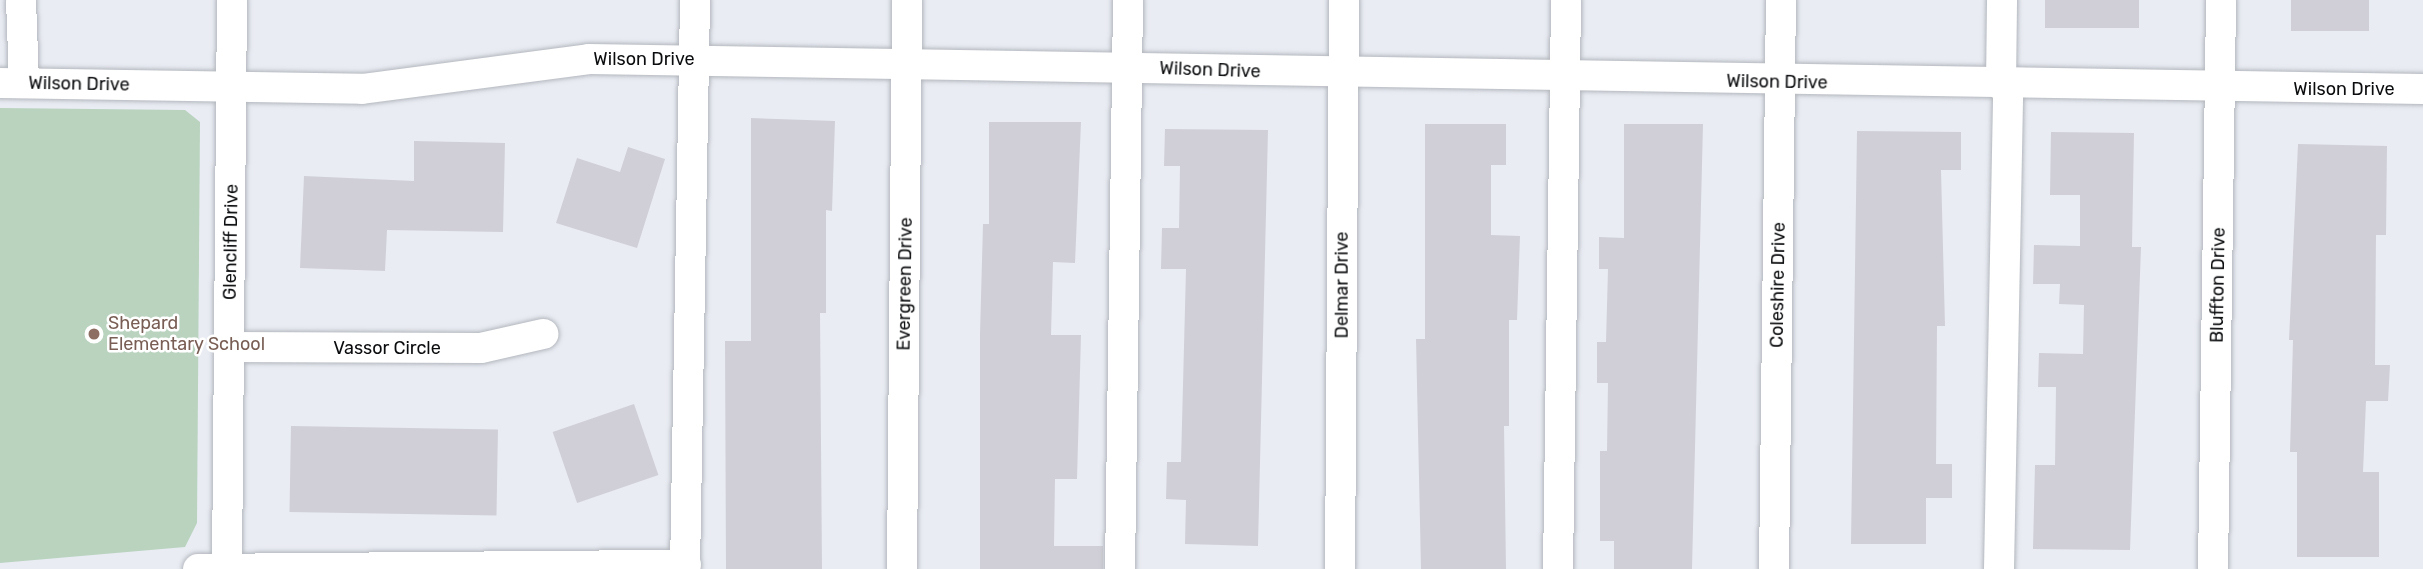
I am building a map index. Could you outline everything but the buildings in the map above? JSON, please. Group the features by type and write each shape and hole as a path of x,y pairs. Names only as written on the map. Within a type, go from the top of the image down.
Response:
{"street":[{"path":"12,83 21,0"},
{"name":"Glencliff Drive","path":"217,569 229,347 234,86 232,0"},
{"path":"217,569 686,567 695,0"},
{"name":"Evergreen Drive","path":"902,569 907,0"},
{"path":"1120,569 1128,0"},
{"name":"Delmar Drive","path":"1340,569 1344,0"},
{"path":"1558,569 1566,0"},
{"name":"Coleshire Drive","path":"1774,569 1781,0"},
{"path":"1999,569 2004,85 2002,0"},
{"name":"Bluffton Drive","path":"2213,569 2222,88 2221,0"},
{"name":"Wilson Drive","path":"12,83 362,89 565,60 695,59 907,61 1566,79 2423,89"},
{"name":"Vassor Circle","path":"229,347 481,348 543,334"}],"green space":[{"name":"Shepard Elementary School","path":"0,108 185,110 200,122 197,523 185,547 0,563"}],"place":[{"name":"Shepard Elementary School","path":"94,334"}]}
